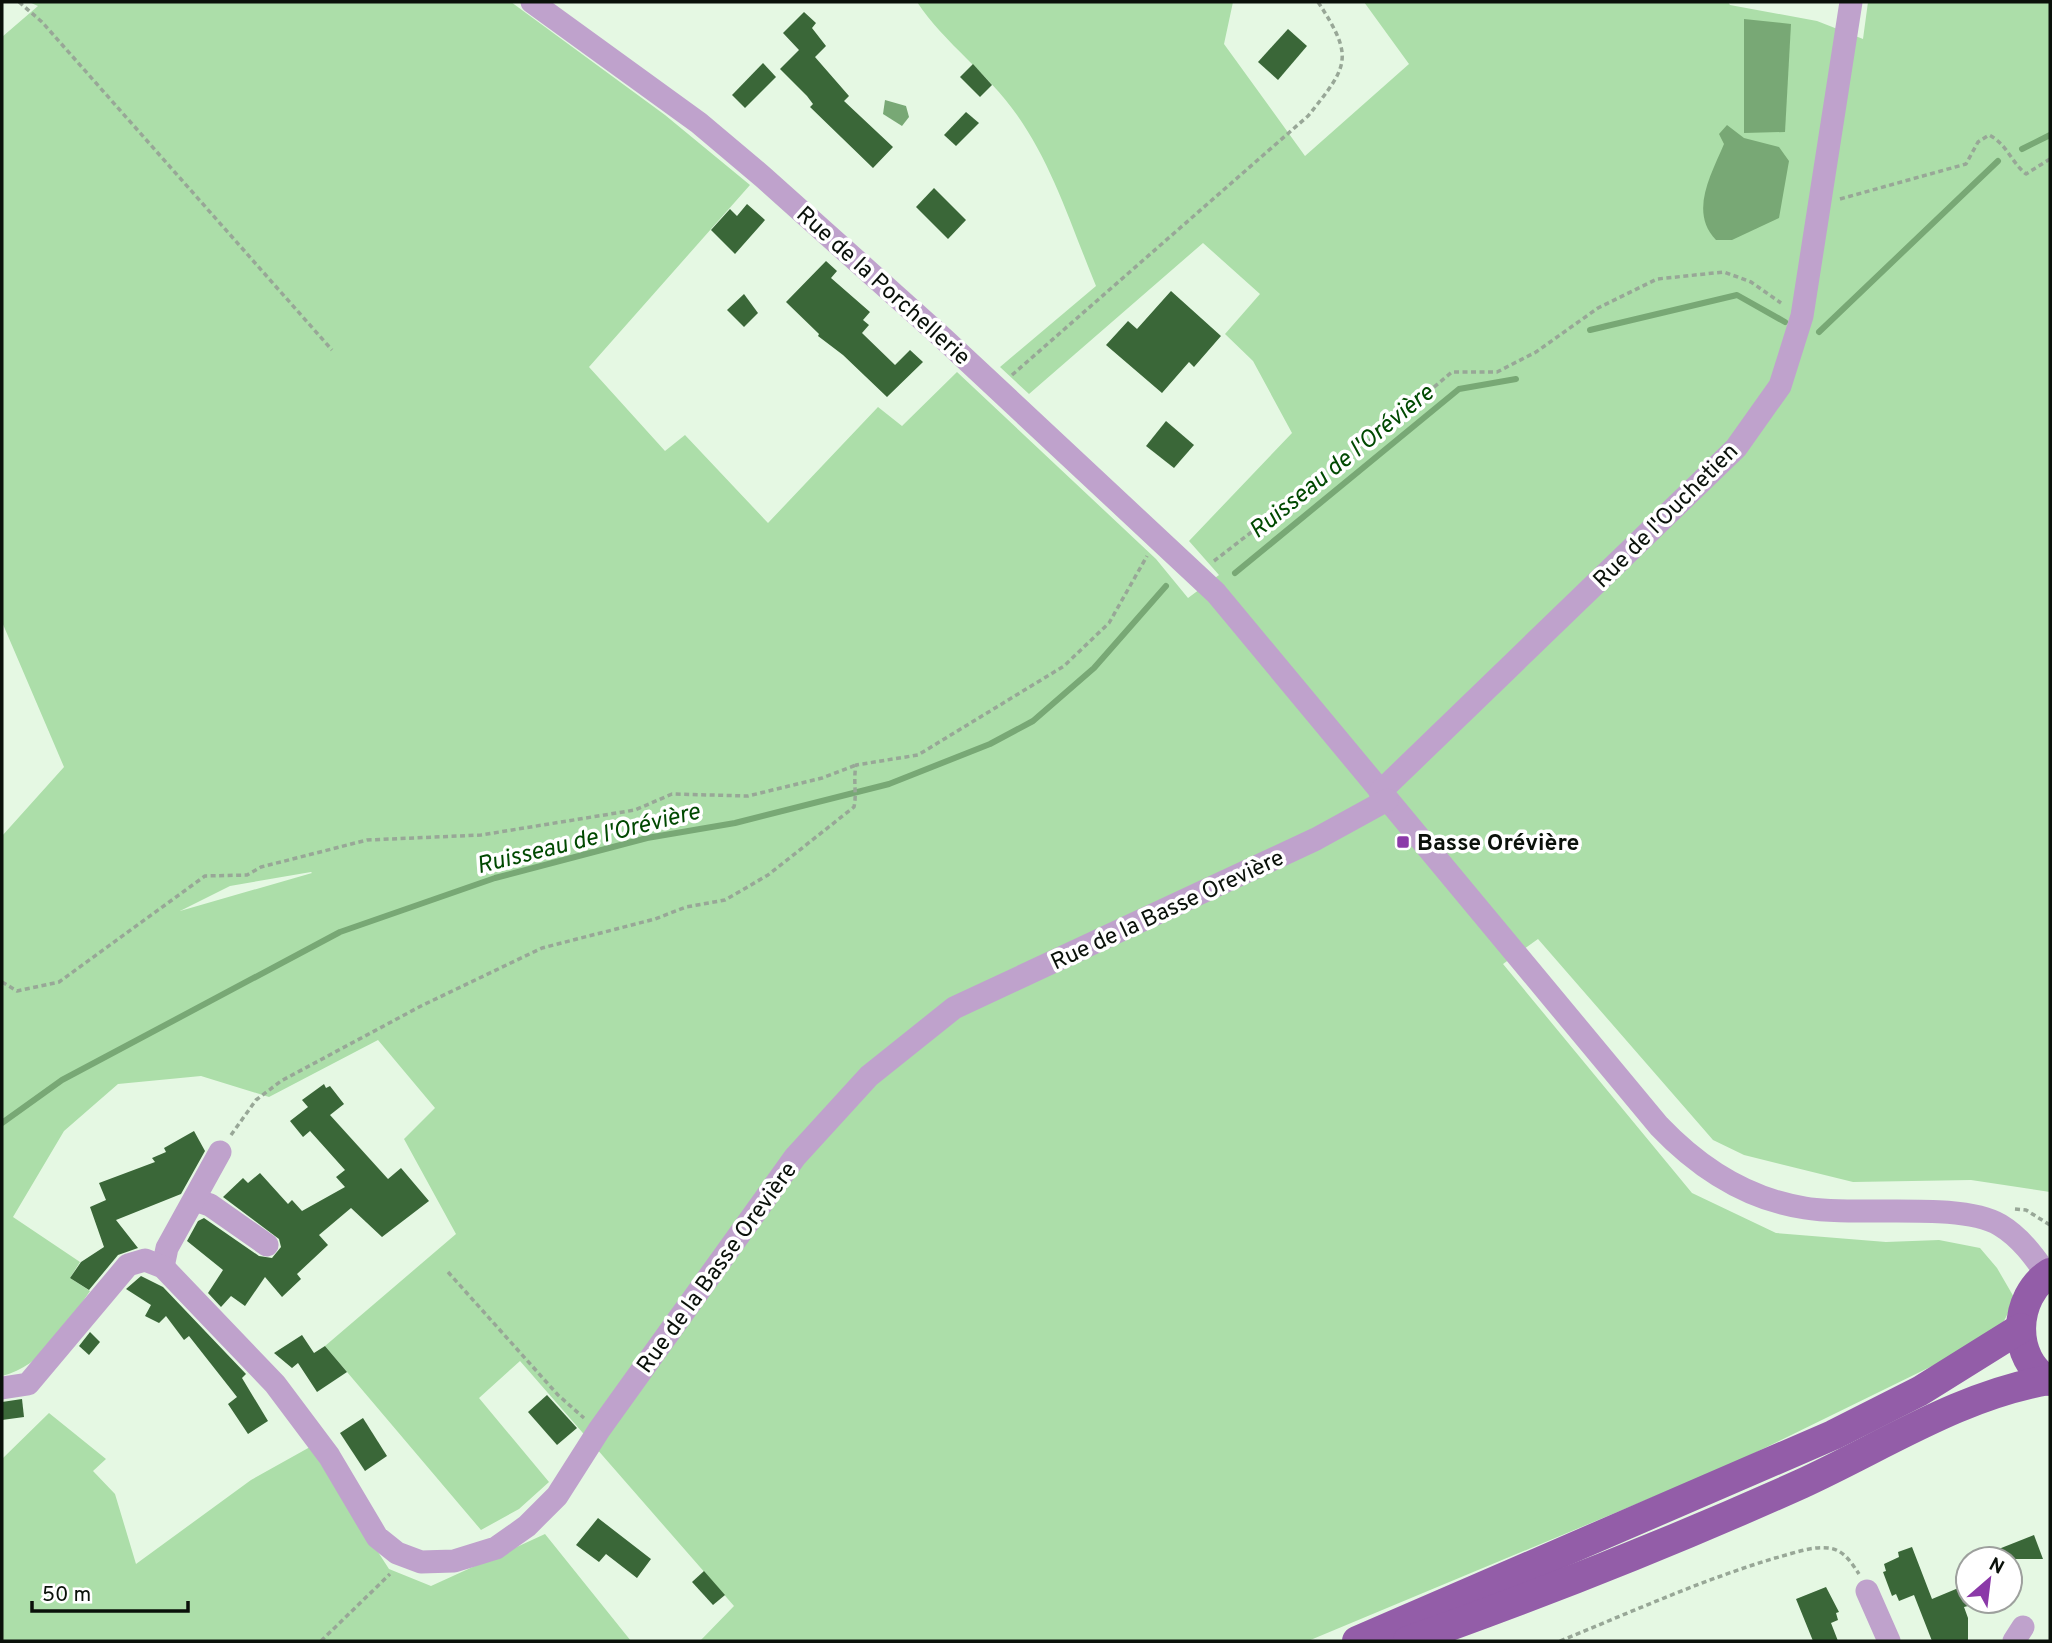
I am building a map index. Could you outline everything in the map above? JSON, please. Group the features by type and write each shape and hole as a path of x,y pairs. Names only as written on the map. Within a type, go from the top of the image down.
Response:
{"main road":[{"path":"2049,1274 2025,1303 2021,1328 2028,1359 2050,1381"},
{"path":"1357,1641 1833,1435 1920,1391 2021,1328"},
{"path":"1408,1641 1517,1602 1726,1518 1992,1394 2050,1381"}],"street":[{"name":"Rue de la Porchellerie","path":"531,2 699,123 857,260 1159,537 1216,593 1659,1126 1703,1167 1743,1189 1802,1208 1849,1213 1949,1213 1988,1219 2012,1233 2049,1274"},
{"name":"Rue de l'Ouchetien","path":"1384,796 1736,448 1780,386 1802,316 1851,2"},
{"name":"Rue de la Basse Orevière","path":"163,1267 275,1384 329,1456 377,1537 397,1553 421,1562 454,1561 496,1548 527,1526 557,1496 599,1430 795,1157 869,1076 954,1009 1316,839 1384,796"},
{"path":"2,1388 28,1384 128,1265 145,1260 163,1267 167,1248 220,1152"},
{"path":"195,1200 209,1205 267,1245"},
{"path":"1867,1591 1889,1641"}],"path":[{"path":"19,2 42,22 332,350"},
{"path":"997,388 1308,117 1339,77 1344,49 1318,2"},
{"path":"1820,202 1966,164 1978,142 1990,135 2001,141 2018,167 2026,173 2050,159"},
{"path":"1207,567 1235,542 1367,443 1452,372 1497,372 1536,352 1598,308 1657,279 1724,272 1751,282 1802,316"},
{"path":"2,982 17,991 60,982 205,876 247,875 261,867 368,841 481,835 635,810 673,794 748,796 822,778 856,765 918,755 1064,666 1109,624 1159,537"},
{"path":"220,1152 256,1100 281,1081 421,1006 542,948 655,919 687,907 725,900 768,875 854,807 856,798 852,784 856,765"},
{"path":"2012,1208 2025,1210 2050,1225"},
{"path":"447,1272 558,1395 599,1430"},
{"path":"1560,1641 1685,1590 1756,1564 1810,1549 1829,1548 1842,1552 1867,1591"},
{"path":"321,1641 407,1557"}],"shaded area":[{"path":"29,2 511,2 665,115 750,185 589,367 665,451 685,435 768,523 878,407 902,426 957,372 1156,559 1188,598 1219,575 1189,541 1292,433 1253,361 1225,334 1260,294 1203,243 1029,394 1000,367 1096,286 1061,198 1030,135 1006,100 940,31 917,2 1233,2 1224,44 1305,156 1409,64 1364,2 1728,2 1730,5 1817,21 1863,39 1868,2 2050,2 2050,1192 1971,1180 1853,1182 1744,1155 1713,1140 1538,939 1503,964 1692,1193 1776,1233 1886,1242 1939,1240 1980,1248 1997,1268 2015,1299 2004,1321 1973,1346 1730,1465 1308,1641 700,1641 734,1606 520,1361 479,1398 549,1482 519,1509 481,1530 325,1346 456,1234 404,1139 435,1108 378,1040 269,1097 201,1076 118,1084 64,1131 13,1217 80,1262 70,1278 90,1291 63,1330 42,1353 17,1371 2,1376 2,836 64,767 2,622 2,37 38,6","holes":["312,873 180,911 230,886"]},
{"path":"1744,19 1791,24 1785,132 1744,133"},
{"path":"885,100 906,106 909,117 902,126 883,114"},
{"path":"1727,125 1744,138 1779,147 1789,161 1779,218 1732,240 1716,240 1708,229 1703,205 1709,181 1724,144 1719,134"},
{"path":"49,1413 106,1459 93,1471 115,1494 136,1564 251,1480 310,1447 389,1569 431,1586 545,1534 631,1641 2,1641 2,1459"}],"building":[{"path":"804,12 816,23 812,28 826,46 815,57 849,96 844,101 893,147 873,168 810,107 813,104 807,96 780,69 799,50 783,33"},
{"path":"1288,29 1307,46 1278,80 1258,62"},
{"path":"763,63 776,77 745,108 732,95"},
{"path":"973,64 992,85 980,97 960,77"},
{"path":"966,112 979,123 956,146 944,135"},
{"path":"934,188 966,220 948,239 916,207"},
{"path":"747,204 765,220 735,254 711,230 730,209 737,216"},
{"path":"826,261 837,271 831,278 870,312 863,320 869,325 862,333 895,365 910,350 923,362 887,397 843,355 818,336 786,302"},
{"path":"1171,291 1221,336 1194,367 1189,362 1162,393 1106,345 1128,321 1137,329"},
{"path":"744,294 758,313 744,327 727,310"},
{"path":"1166,421 1194,445 1174,468 1146,446"},
{"path":"324,1084 326,1088 330,1086 344,1104 330,1115 388,1179 401,1168 429,1201 382,1237 351,1208 319,1235 328,1245 297,1274 301,1279 282,1297 265,1277 245,1306 231,1296 221,1307 208,1293 223,1270 187,1241 198,1221 204,1218 259,1256 272,1258 281,1247 279,1239 223,1197 243,1178 248,1183 260,1173 288,1204 292,1200 302,1211 345,1187 336,1177 345,1170 310,1131 303,1137 290,1121 308,1107 302,1100"},
{"path":"194,1131 205,1151 181,1194 116,1220 138,1248 118,1255 89,1290 70,1278 81,1262 104,1247 90,1207 106,1200 99,1183 155,1162 152,1158 166,1152 164,1148"},
{"path":"141,1276 163,1287 246,1374 242,1378 268,1421 248,1434 228,1404 237,1397 189,1336 184,1340 166,1316 159,1323 145,1316 151,1305 126,1289"},
{"path":"90,1332 100,1342 89,1355 79,1346"},
{"path":"302,1335 314,1353 325,1346 347,1372 317,1392 298,1363 292,1368 274,1353"},
{"path":"547,1395 577,1428 557,1445 528,1412"},
{"path":"22,1399 24,1417 2,1420 2,1402"},
{"path":"363,1418 387,1456 365,1471 340,1433"},
{"path":"598,1518 651,1559 637,1578 606,1554 599,1562 576,1545"},
{"path":"2034,1535 2043,1559 2024,1559 2024,1545 2009,1545"},
{"path":"1912,1547 1932,1599 1954,1590 1954,1615 1967,1615 1968,1641 1932,1641 1914,1595 1899,1601 1896,1594 1892,1596 1883,1572 1886,1571 1884,1564 1899,1557 1898,1552"},
{"path":"704,1571 725,1595 713,1605 692,1582"},
{"path":"1826,1587 1839,1612 1836,1613 1838,1620 1831,1623 1838,1641 1813,1641 1796,1599"}],"waterway":[{"name":"Ruisseau de l'Orévière","path":"2022,149 2050,135"},
{"name":"Ruisseau de l'Orévière","path":"1819,332 1998,161"},
{"name":"Ruisseau de l'Orévière","path":"1590,330 1737,295 1785,322"},
{"name":"Ruisseau de l'Orévière","path":"1235,573 1459,389 1516,379"},
{"name":"Ruisseau de l'Orévière","path":"2,1123 62,1080 340,932 495,878 647,838 735,823 889,784 990,744 1033,721 1094,668 1166,586"}],"place":[{"name":"Basse Orévière","path":"1403,842"}]}
